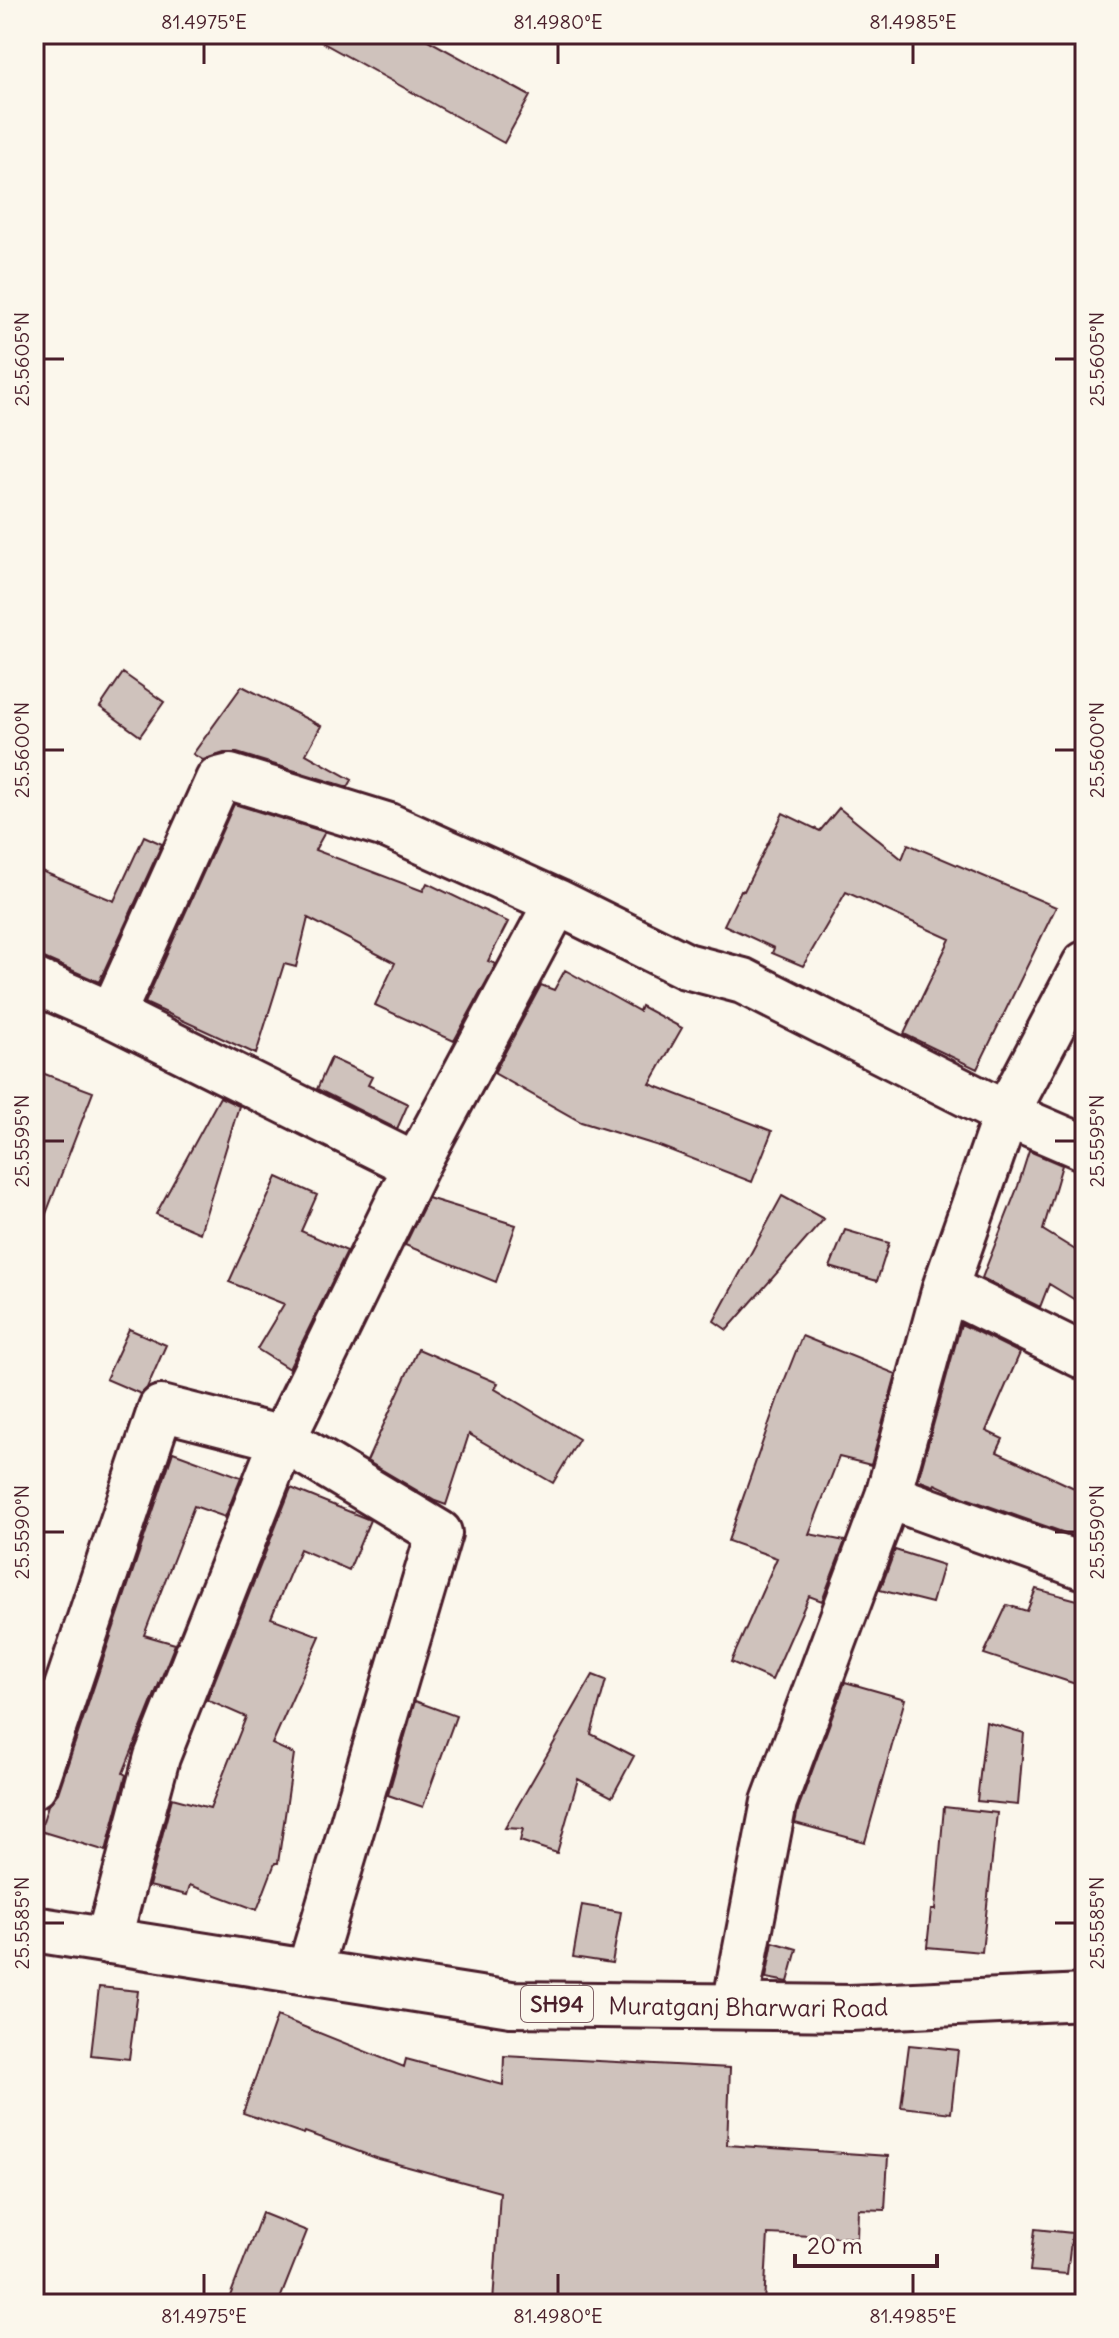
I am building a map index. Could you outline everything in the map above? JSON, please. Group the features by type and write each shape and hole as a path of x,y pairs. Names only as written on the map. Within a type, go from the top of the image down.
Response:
{"street":[{"path":"112,1015 218,780 230,777 389,826 557,902 686,966 743,981 1006,1114 1085,1148"},
{"path":"108,1941 157,1757 283,1439 416,1166 557,902"},
{"path":"735,2006 774,1802 888,1496 945,1288 1006,1114 1085,964"},
{"path":"34,981 112,1015 416,1166"},
{"path":"945,1288 1085,1357"},
{"path":"34,1785 161,1408 283,1439 439,1533 309,1972"},
{"path":"888,1496 1085,1567"},
{"name":"Muratganj Bharwari Road","path":"34,1929 511,2004 850,2008 1085,1997"}],"building":[{"path":"307,34 417,34 530,96 504,143"},
{"path":"123,673 164,702 140,736 100,707"},
{"path":"242,686 321,726 306,754 352,780 348,787 237,753 224,753 203,760 193,754"},
{"path":"234,804 325,832 315,850 423,891 427,883 508,922 488,961 496,964 454,1041 375,1005 395,963 308,918 296,967 284,964 256,1054 145,1003"},
{"path":"839,808 902,859 908,844 1056,907 977,1069 904,1034 950,939 846,892 803,966 772,953 774,948 724,925 783,813 820,831"},
{"path":"144,836 162,844 99,982 34,956 34,868 114,901"},
{"path":"565,970 639,1011 641,1006 682,1028 650,1084 772,1131 752,1182 662,1147 581,1122 494,1073 541,985 554,990"},
{"path":"331,1058 372,1077 368,1085 408,1104 397,1129 317,1089"},
{"path":"34,1070 93,1092 37,1237 34,1237"},
{"path":"220,1097 239,1106 200,1233 156,1214"},
{"path":"1029,1151 1062,1165 1043,1230 1085,1256 1085,1306 1049,1284 1040,1307 982,1278"},
{"path":"277,1177 317,1195 301,1231 347,1251 289,1369 257,1349 284,1304 229,1282"},
{"path":"782,1196 824,1219 727,1330 714,1321"},
{"path":"428,1198 516,1225 496,1282 405,1245"},
{"path":"845,1230 889,1243 877,1281 830,1267"},
{"path":"961,1324 1020,1353 986,1431 1003,1439 997,1452 1085,1493 1085,1540 918,1480"},
{"path":"129,1329 166,1345 147,1388 141,1394 106,1379"},
{"path":"802,1336 896,1374 871,1465 839,1457 809,1534 845,1541 822,1601 809,1596 772,1680 731,1662 777,1558 728,1541"},
{"path":"418,1349 498,1383 495,1389 579,1439 553,1483 469,1434 446,1505 367,1461"},
{"path":"173,1452 241,1477 225,1517 194,1506 144,1635 175,1644 123,1773 126,1775 106,1851 40,1831 48,1805 58,1793"},
{"path":"291,1488 370,1520 349,1570 300,1549 271,1618 320,1636 272,1744 294,1754 278,1863 275,1863 257,1910 190,1885 187,1895 149,1886 172,1798 210,1808 246,1717 207,1700"},
{"path":"895,1550 943,1565 932,1603 880,1590"},
{"path":"1036,1589 1085,1602 1085,1687 984,1654 1007,1605 1027,1611"},
{"path":"593,1675 606,1680 591,1734 634,1756 612,1797 578,1779 557,1853 520,1841 523,1829 505,1828"},
{"path":"845,1682 905,1699 865,1842 795,1823"},
{"path":"415,1701 456,1716 423,1807 388,1795"},
{"path":"986,1722 1024,1733 1018,1805 977,1801"},
{"path":"944,1807 997,1813 982,1952 927,1947 931,1910 935,1910"},
{"path":"582,1905 621,1912 612,1963 573,1957"},
{"path":"773,1942 797,1949 788,1982 766,1978"},
{"path":"99,1987 138,1991 129,2059 91,2055"},
{"path":"277,2016 404,2067 406,2059 503,2085 504,2056 730,2068 727,2145 888,2156 885,2210 858,2209 857,2238 768,2234 764,2304 493,2304 500,2192 379,2159 243,2113"},
{"path":"909,2045 958,2050 951,2113 901,2107"},
{"path":"262,2213 307,2231 278,2304 227,2304"},
{"path":"1035,2229 1072,2233 1067,2274 1030,2271"}]}
